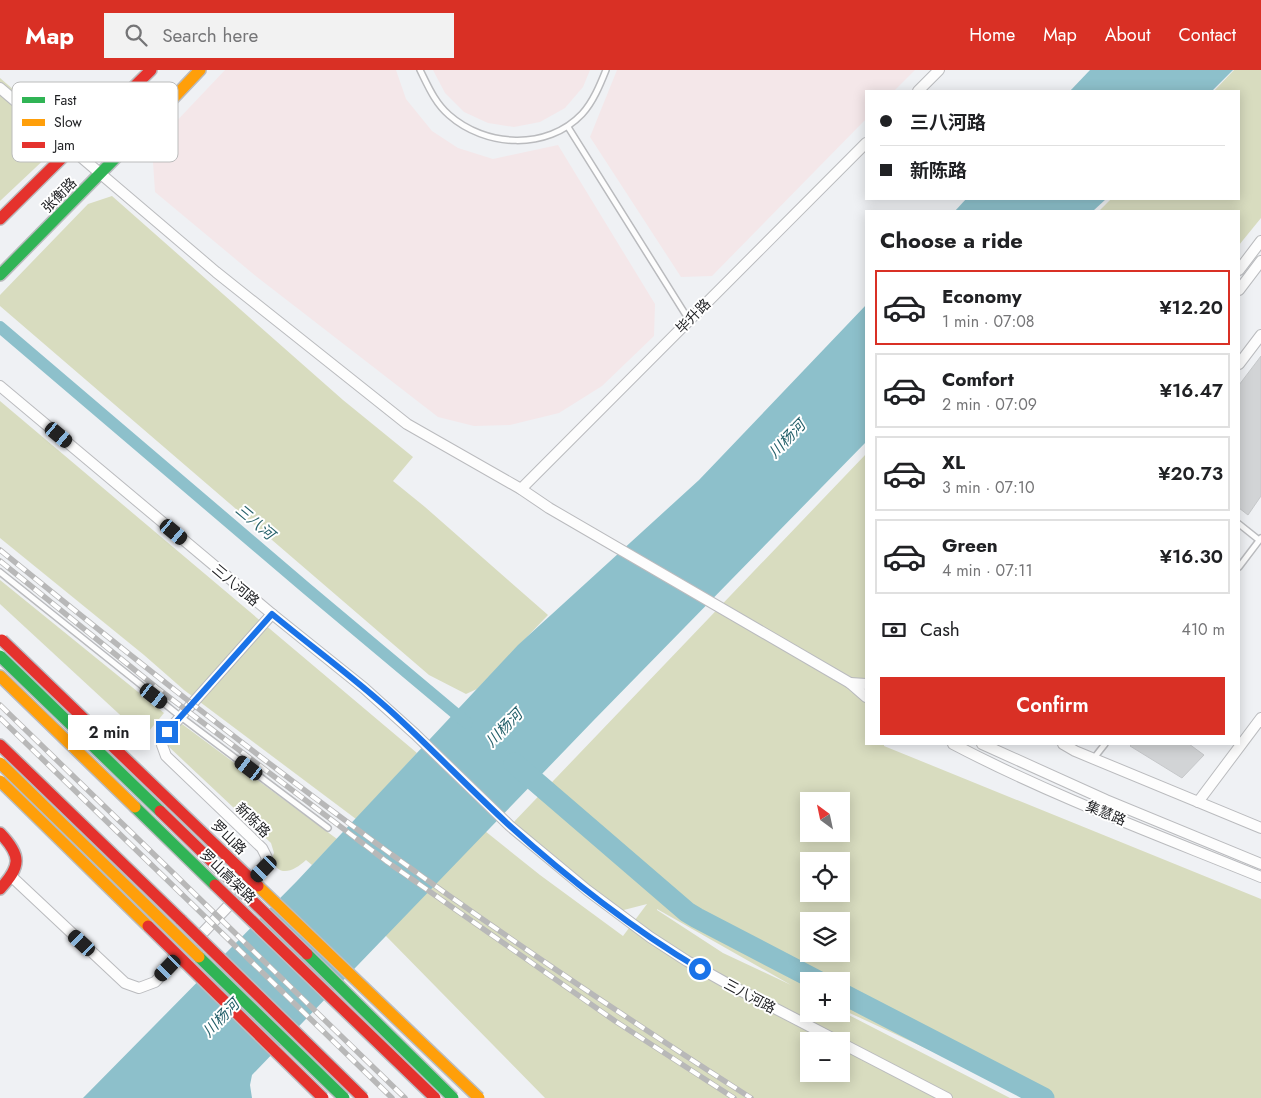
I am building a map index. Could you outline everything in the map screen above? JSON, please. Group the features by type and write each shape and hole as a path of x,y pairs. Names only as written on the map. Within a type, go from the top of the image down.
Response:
{"main road":[{"name":"张衡路","path":"139,82 151,70"},
{"name":"张衡路","path":"178,95 200,70"},
{"name":"张衡路","path":"0,219 57,162"},
{"name":"张衡路","path":"0,274 113,162"},
{"name":"罗山路","path":"2,640 479,1098"},
{"path":"0,656 396,1040 453,1098"},
{"name":"罗山高架路","path":"0,676 435,1098"},
{"path":"0,745 364,1098"},
{"path":"0,763 344,1098"},
{"path":"0,781 323,1098"},
{"path":"0,833 17,854 18,866 12,877 0,889"}],"street":[{"path":"919,90 939,70"},
{"path":"0,88 12,98"},
{"name":"毕升路","path":"520,488 865,144"},
{"path":"87,162 216,272 408,424 865,691"},
{"path":"1240,269 1261,240"},
{"path":"1240,289 1261,261"},
{"path":"1240,363 1261,335"},
{"name":"三八河路","path":"0,386 272,614 364,688 415,734 510,826 581,885 650,937 728,984 821,1032"},
{"name":"新陈路","path":"12,877 125,983 139,988 155,982 264,869 267,858 262,848 166,756 162,745 167,732 272,614"},
{"path":"1240,744 1261,718"},
{"name":"集慧路","path":"955,745 988,762 1101,811 1261,877"},
{"name":"集慧路","path":"984,745 1106,800 1261,864"},
{"path":"1065,745 1261,828"},
{"path":"1198,802 1239,745"},
{"path":"850,1048 947,1098"}],"lane":[{"path":"420,70 432,95 448,115 472,131 495,139 518,140 540,137 568,127 583,113 606,70"},
{"path":"568,127 689,320"},
{"path":"1240,525 1260,539 1240,566"},
{"path":"0,572 181,717 328,828"},
{"path":"1093,758 1103,745"}],"shaded area":[{"path":"225,70 396,70 406,99 432,131 458,148 493,159 558,145 655,304 654,336 602,386 559,413 510,425 474,426 438,417 257,277 155,192 153,162 178,162 178,120"},
{"path":"433,70 590,70 583,87 565,108 540,122 514,127 488,123 464,112 445,93"},
{"path":"617,70 915,70 895,90 865,90 865,120 712,276 681,277 590,137"}],"green space":[{"path":"1234,70 1261,70 1261,218 1240,244 1240,210 1100,210 1110,200 1240,200 1240,90 1215,90"},
{"path":"0,78 12,88 12,162 41,162 0,201"},
{"path":"112,196 343,400 413,457 393,481 548,615 477,689 466,694 429,675 0,306 0,295 88,204"},
{"path":"0,401 417,753 356,819 184,690 144,655 0,538"},
{"path":"865,455 865,745 884,745 1261,899 1261,1098 1033,1098 850,1013 850,972 800,972 800,1022 850,1022 850,1016 1010,1098 545,1098 384,934 480,827 540,875 623,936 647,904 616,912 510,826","holes":["657,909 791,985 723,953"]},
{"path":"0,580 164,713 144,737 0,604"},
{"path":"182,724 337,839 312,865 306,860 292,870 282,871 278,869 272,858 274,853 271,843 168,746 171,737"}],"water":[{"path":"1090,70 1233,70 1213,90 1071,90"},
{"path":"965,200 1105,200 1094,210 956,210"},
{"name":"川杨河","path":"865,306 865,443 593,721 252,1075 250,1085 252,1098 83,1098 297,881 518,645 699,480"}],"building":[{"path":"1261,356 1261,496 1248,515 1240,509 1240,384"},
{"path":"1190,745 1204,755 1182,778 1130,746"}],"waterway":[{"name":"三八河","path":"0,327 467,723"},
{"path":"514,763 687,912 801,972"},
{"path":"850,998 1044,1098"}],"railway":[{"path":"0,550 193,705 391,854 569,979 751,1098"},
{"path":"0,561 157,688 386,861 615,1021 734,1098"},
{"path":"0,705 405,1098"},
{"path":"0,718 392,1098"}],"traffic: fast":[{"path":"0,275 111,162"},
{"path":"0,656 160,811"},
{"path":"135,807 215,885"},
{"path":"307,954 453,1098"},
{"path":"199,957 344,1098"}],"traffic: slow":[{"path":"178,93 200,70"},
{"path":"0,676 135,807"},
{"path":"0,763 199,957"},
{"path":"0,781 148,926"},
{"path":"258,886 479,1098"}],"traffic: jam":[{"path":"139,82 151,70"},
{"path":"0,219 58,162"},
{"path":"2,640 258,886"},
{"path":"0,745 181,920"},
{"path":"160,811 307,954"},
{"path":"0,833 12,848 16,861 12,874 0,889"},
{"path":"215,885 435,1098"},
{"path":"181,920 363,1098"},
{"path":"148,926 323,1098"}],"route":[{"path":"167,732 272,614 364,688 510,826 548,859 650,937 700,969"}]}
